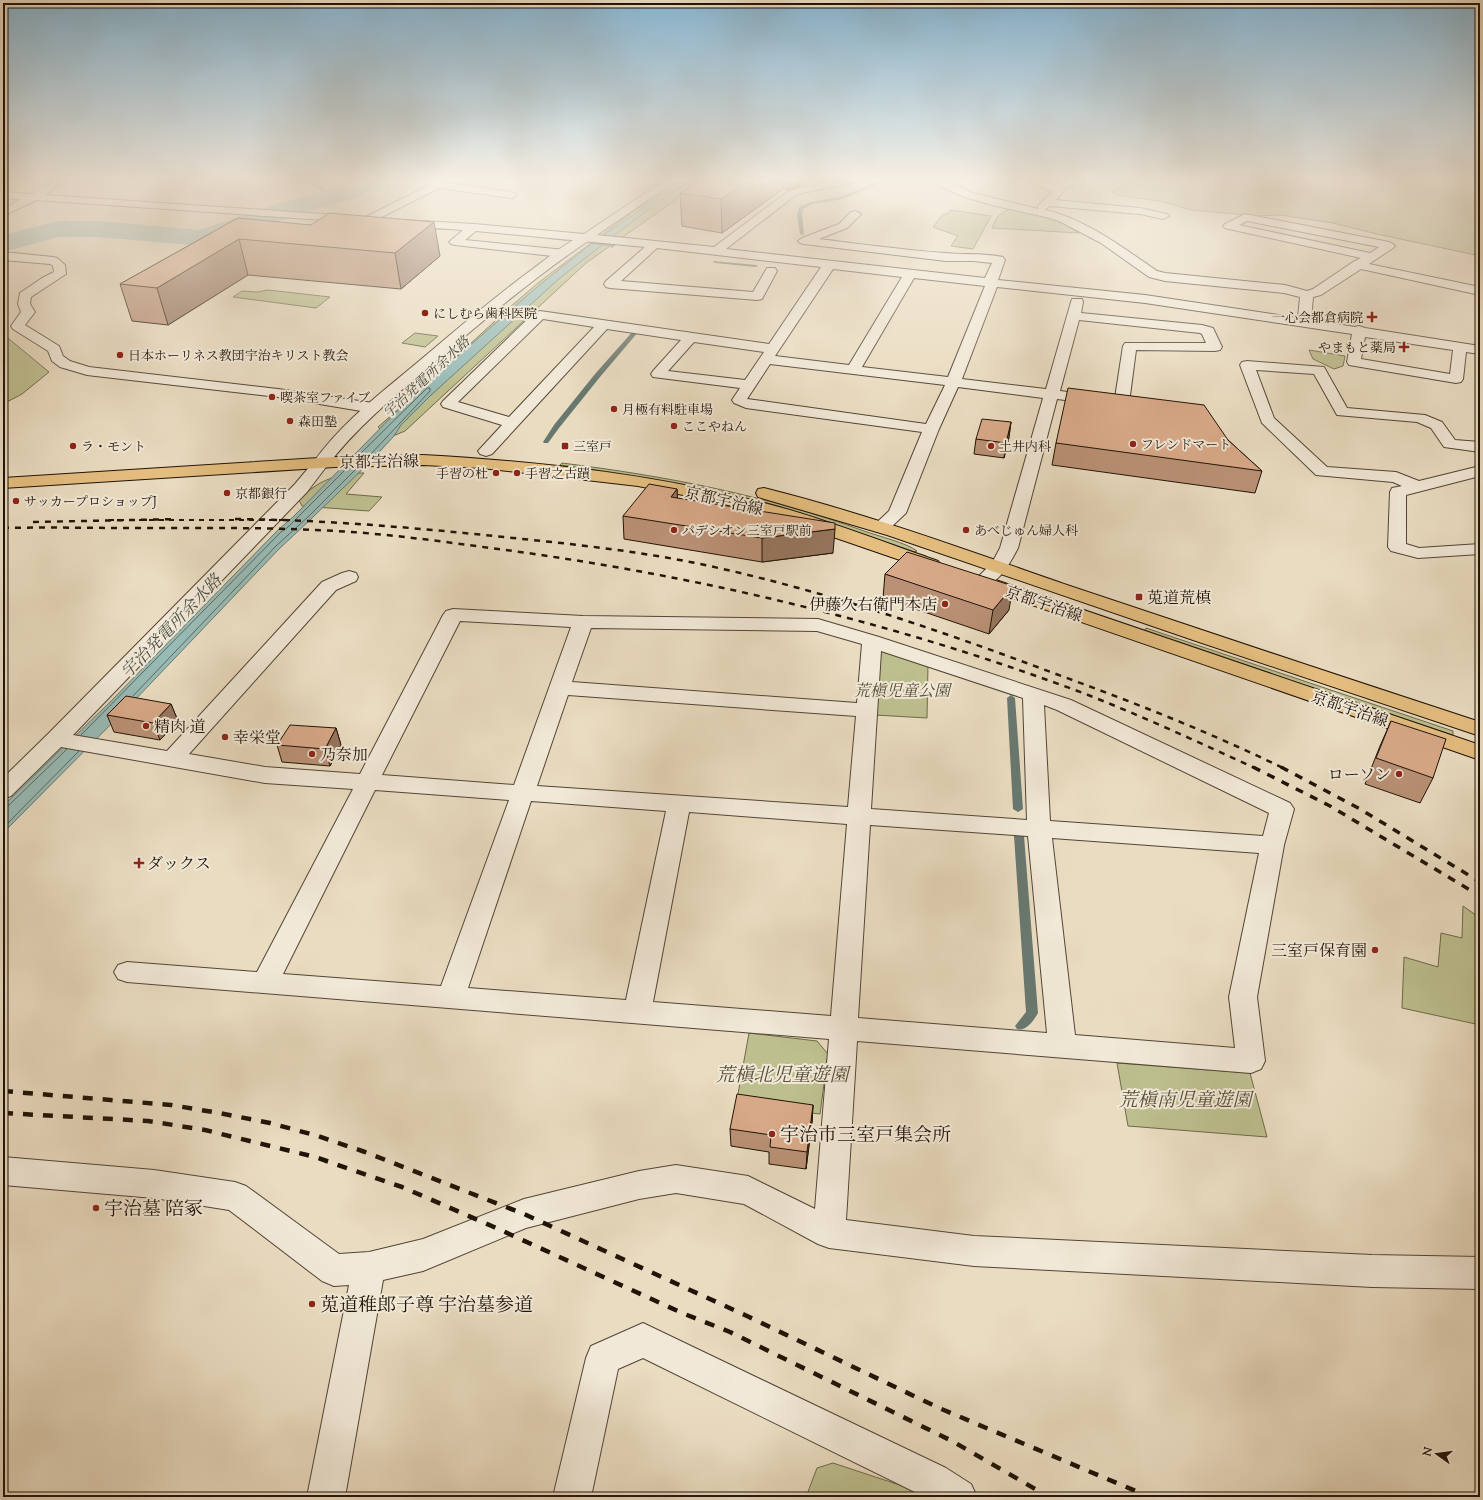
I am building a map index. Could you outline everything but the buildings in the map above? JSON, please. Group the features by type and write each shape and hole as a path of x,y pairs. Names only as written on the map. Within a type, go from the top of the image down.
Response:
{"main road":[{"name":"京都宇治線","path":"3,470 329,458 384,455 427,448 486,451 613,463 707,479 795,501 881,527 999,566 1104,604 1480,729"},
{"name":"京都宇治線","path":"3,483 329,458 349,450 423,460 481,463 558,471 638,481 701,493 784,514 948,570"},
{"name":"京都宇治線","path":"975,579 1480,753"}],"street":[{"path":"532,250 561,253"},
{"path":"3,791 59,740 301,488 373,408 484,313 567,250"},
{"path":"649,250 610,284 757,296 771,271"},
{"path":"700,250 1144,299 1359,330 1480,350"},
{"path":"756,269 771,271 792,261 799,250"},
{"path":"881,527 897,513 931,429 953,383 999,260 973,257 946,257 884,250"},
{"path":"1118,250 1153,274 1165,277 1285,289 1307,295 1317,292 1382,250"},
{"path":"1342,250 1371,257"},
{"path":"645,254 667,258"},
{"path":"3,256 53,261 59,265 60,274 46,281 26,296 24,304 28,312 18,326 54,349 57,358 65,364 87,371 278,394 373,408"},
{"path":"829,264 739,400 746,404 931,429"},
{"path":"1357,265 1480,291"},
{"path":"853,370 910,274"},
{"path":"1144,299 1153,274"},
{"path":"975,579 999,566 1009,548 1074,316 1079,292"},
{"path":"1304,322 1307,295"},
{"path":"512,423 448,404 540,315 690,338 853,370 1122,404 1130,346 1215,347 1208,332 1202,329 1074,316"},
{"path":"486,451 603,325"},
{"path":"1359,330 1354,362 1456,379 1460,347"},
{"path":"690,338 658,374 749,385"},
{"path":"1418,487 1396,477 1322,472 1266,420 1247,365 1319,370 1342,412 1420,418 1436,426 1450,444 1480,447"},
{"path":"1480,471 1398,492 1397,547 1418,553 1480,548"},
{"path":"172,759 329,586 349,577"},
{"path":"127,972 1251,1062 1243,997 1272,845 1282,809 1064,705 872,641 818,625 583,622 453,615 265,982"},
{"path":"451,997 583,622"},
{"path":"829,1233 872,641"},
{"path":"560,688 867,710"},
{"path":"1033,695 1039,829 1062,1046"},
{"path":"59,740 265,775 1272,845"},
{"path":"637,1012 679,804"},
{"path":"3,1171 154,1184 235,1196 334,1270 369,1268 423,1255 524,1214 639,1185 676,1179 748,1190 829,1233 974,1251 1372,1271 1480,1272"},
{"path":"326,1497 369,1268"},
{"path":"572,1497 603,1358 643,1340 933,1481 958,1497"}],"green space":[{"path":"582,250 604,250 586,263 405,431 393,436 378,427 416,394 538,283"},
{"path":"1452,250 1480,250 1480,256"},
{"path":"268,290 330,297 316,308 233,297 242,291 257,292"},
{"path":"415,333 438,336 425,347 402,343"},
{"path":"3,334 49,372 22,394 3,404"},
{"path":"1309,350 1345,356 1343,366 1334,369 1313,359"},
{"path":"562,463 639,474 715,488 753,497 827,518 900,542 917,551 914,552 787,509 731,494 618,473 560,465"},
{"path":"347,473 364,473 346,494 382,497 369,511 302,506 299,500 310,490 326,480"},
{"path":"1146,628 1453,731 1453,735 1144,631"},
{"name":"荒槇児童公園","path":"879,650 928,664 927,718 875,715"},
{"path":"1463,906 1480,918 1480,1025 1402,1008 1404,957 1438,967 1441,933 1462,938"},
{"name":"荒槇北児童遊園","path":"749,1033 817,1041 828,1054 820,1114 736,1105"},
{"name":"荒槇南児童遊園","path":"1117,1063 1250,1073 1267,1137 1128,1126"},
{"path":"833,1463 927,1494 931,1497 806,1497 817,1468"}],"water":[{"path":"584,250 596,250 561,277 430,396 401,425 394,436 369,463 279,549 132,703 3,833 3,806 110,702 279,529 293,517 412,396 537,287"}],"waterway":[{"path":"715,262 756,266"},
{"path":"546,442 556,426 620,348 636,331"},
{"path":"1011,698 1018,809"},
{"path":"1019,836 1032,1013 1021,1026"}],"railway":[{"path":"129,520 177,519"},
{"path":"235,519 270,520"},
{"path":"109,520 129,520"},
{"path":"33,522 129,520"},
{"path":"129,520 270,520"},
{"path":"270,520 290,520"},
{"path":"270,520 409,528 478,534 618,550 697,563 766,579 850,603 974,644 1142,707 1227,742 1282,768"},
{"path":"3,528 242,528 352,532 513,551 658,575 802,606 873,625 1014,668 1105,702 1255,768"},
{"path":"1255,768 1330,806 1480,896"},
{"path":"1282,768 1360,809 1480,882"},
{"path":"3,1091 171,1105 219,1113 270,1123 318,1136 365,1152 524,1214 747,1316 939,1408 1150,1497"},
{"path":"3,1113 148,1121 205,1130 315,1157 402,1187 494,1227 682,1313 730,1332 952,1441 1049,1497"}],"place":[{"name":"にしむら歯科医院","path":"425,313"},
{"name":"一心会都倉病院","path":"1372,317"},
{"name":"やまもと薬局","path":"1404,347"},
{"name":"日本ホーリネス教団宇治キリスト教会","path":"120,355"},
{"name":"喫茶室ファイブ","path":"272,397"},
{"name":"月極有料駐車場","path":"614,409"},
{"name":"森田塾","path":"290,421"},
{"name":"ここやねん","path":"674,426"},
{"name":"フレンドマート","path":"1133,444"},
{"name":"ラ・モント","path":"73,446"},
{"name":"三室戸","path":"565,446"},
{"name":"土井内科","path":"991,446"},
{"name":"手習の杜","path":"496,473"},
{"name":"手習之古蹟","path":"517,473"},
{"name":"京都銀行","path":"227,493"},
{"name":"サッカープロショップJ","path":"16,501"},
{"name":"パデシオン三室戸駅前","path":"674,530"},
{"name":"あべじゅん婦人科","path":"966,530"},
{"name":"莵道荒槙","path":"1139,597"},
{"name":"伊藤久右衛門本店","path":"945,604"},
{"name":"精肉 道","path":"146,726"},
{"name":"幸栄堂","path":"225,737"},
{"name":"乃奈加","path":"312,754"},
{"name":"ローソン","path":"1399,774"},
{"name":"ダックス","path":"139,863"},
{"name":"三室戸保育園","path":"1375,950"},
{"name":"宇治市三室戸集会所","path":"772,1134"},
{"name":"宇治墓 陪冢","path":"96,1208"},
{"name":"莵道稚郎子尊 宇治墓参道","path":"312,1304"}],"water label":[{"name":"宇治発電所余水路","path":"426,377"},
{"name":"宇治発電所余水路","path":"171,626"}]}
